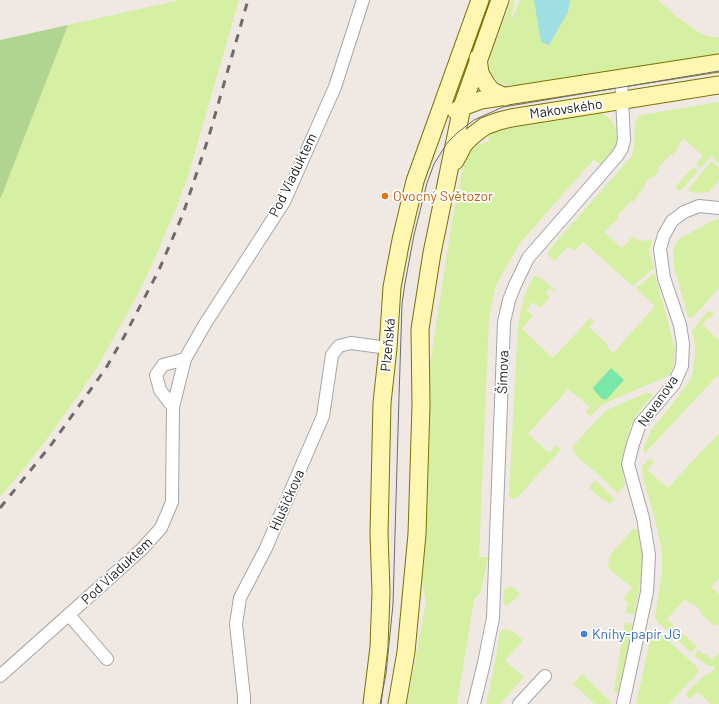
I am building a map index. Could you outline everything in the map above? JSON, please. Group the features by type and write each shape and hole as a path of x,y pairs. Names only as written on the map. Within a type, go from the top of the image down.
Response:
{"main road":[{"name":"Plzeňská","path":"372,704 379,648 381,608 379,534 382,403 388,348 392,287 415,181 480,0"},
{"path":"397,704 406,652 417,534 421,405 420,329 432,253 462,107 478,58 500,0"},
{"path":"478,58 480,73 487,85 492,91 505,97"},
{"name":"Makovského","path":"433,128 462,107 481,100 719,63"},
{"path":"451,80 462,107 468,115 485,126"},
{"name":"Makovského","path":"446,184 457,156 464,144 485,126 511,118 719,85"}],"street":[{"name":"Pod Viaduktem","path":"0,676 142,550 161,528 172,502 173,407 185,359 205,324 284,202 335,87 363,0"},
{"name":"Šímova","path":"474,704 493,618 504,322 515,285 528,258 617,156 622,148 624,140 621,78"},
{"name":"Nevanova","path":"623,704 647,592 649,555 643,518 628,464 640,424 674,384 682,366 683,344 680,325 664,278 660,249 664,235 672,221 684,212 699,206 719,208"},
{"name":"Hlušičkova","path":"244,704 236,624 240,598 272,533 323,416 332,355 338,346 352,343 388,348"},
{"path":"173,407 160,390 156,375 163,365 185,359"},
{"name":"Pod Viaduktem","path":"69,615 107,659"},
{"path":"519,704 545,676"}],"green space":[{"path":"180,0 239,0 188,176 151,267 138,294 99,364 52,432 0,497 0,198 68,25"},
{"path":"512,0 514,0 511,22 520,0 534,0 568,12 570,0 658,0 677,17 703,35 719,37 719,56 517,85 507,85 498,82 489,67 490,56"},
{"path":"68,25 1,197 0,198 0,40"},
{"path":"719,102 719,164 711,156 701,168 696,164 703,156 684,139 672,156 671,154 657,169 659,171 652,178 650,177 633,202 631,201 617,216 619,218 604,232 622,248 633,236 638,241 651,240 652,243 649,251 654,268 633,286 583,242 574,251 568,246 555,261 548,255 547,253 555,243 631,157 634,147 635,123 637,118 642,115"},
{"path":"600,113 608,117 615,126 617,139 615,148 601,165 594,159 520,243 496,285 489,318 479,557 488,557 481,591 474,600 457,704 407,704 426,602 421,576 428,378 452,221 463,168 470,152 478,145 489,141 488,134 493,131"},
{"path":"711,162 719,168 719,180 709,192 695,193 689,191 689,188"},
{"path":"693,167 698,171 680,191 675,187"},
{"path":"719,219 719,288 691,318 688,317 674,267 673,252 679,239 714,220"},
{"path":"654,273 675,349 673,368 670,375 601,405 591,416 585,412 590,407 568,389 528,434 549,453 556,445 561,449 518,497 514,499 510,498 518,324 524,297 533,277 537,276 541,278 556,291 555,292 550,288 546,293 550,298 540,308 533,302 526,310 533,316 522,329 553,358 590,318 594,321 589,327 608,345 607,347 613,353 655,306 636,288"},
{"path":"709,310 714,314 702,325 719,340 719,377 717,376 644,453 644,447 651,430 692,377 695,345 692,331"},
{"path":"611,368 624,380 606,400 601,398 593,388"},
{"path":"646,393 653,395 637,414 630,427 623,455 622,467 625,484 617,493 599,475 576,456 573,446 605,411"},
{"path":"719,433 719,578 711,587 719,594 719,626 716,624 715,626 700,613 701,611 694,604 692,605 685,599 667,619 674,626 669,632 657,622 655,616 662,573 662,551 655,519 643,478 642,467 650,458 654,462 647,470 668,488"},
{"path":"595,480 614,499 610,504 605,500 604,501 589,488"},
{"path":"633,529 638,531 643,555 642,576 634,615 626,612 628,603 623,599 632,588 608,568 610,555"},
{"path":"512,587 520,594 506,606 503,602 504,590"},
{"path":"625,622 633,624 618,693 615,693 614,691"},
{"path":"504,629 513,631 523,640 505,661 524,677 500,704 486,704 500,631"},
{"path":"654,629 657,630 696,666 698,673 669,704 636,704 652,631"},
{"path":"676,630 681,634 682,633 697,646 691,653 672,635"},
{"path":"699,650 713,660 719,653 719,704 711,704 697,692 690,699 691,701 685,694 700,679 714,670 714,666 708,666 694,656"},
{"path":"582,674 612,704 595,704 573,684"}],"water":[{"path":"534,0 570,0 568,12 549,45 541,42"}],"tram line":[{"path":"380,704 386,674 393,604 402,304 414,235 427,183 434,164 447,143 457,133 474,120 503,107 719,71"}],"railway":[{"path":"0,508 51,445 106,368 159,270 183,214 209,136 248,0"}],"place":[{"name":"Ovocný Světozor","path":"385,196"},
{"name":"Knihy-papír JG","path":"584,634"}]}
